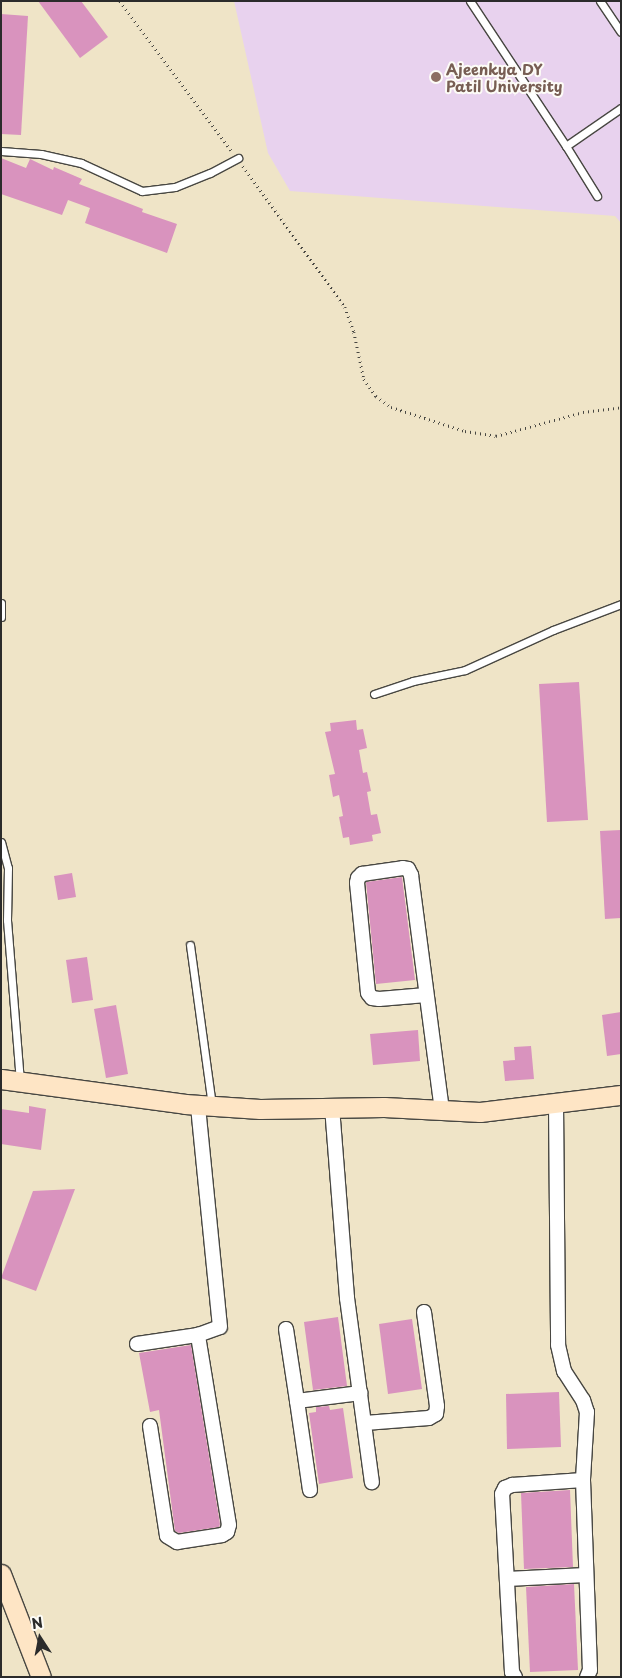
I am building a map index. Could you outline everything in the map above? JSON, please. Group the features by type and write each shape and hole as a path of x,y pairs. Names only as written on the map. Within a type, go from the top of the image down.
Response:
{"street":[{"path":"426,995 379,999 372,998 368,993 357,883 358,878 362,874 403,868 408,869 412,875 442,1110"},
{"path":"1,1079 205,1106 260,1109 332,1107 480,1112 621,1095"},
{"path":"556,1102 558,1345 564,1371 583,1400 587,1412 583,1480 590,1670 587,1677"},
{"path":"138,1344 198,1335 220,1327 205,1106"},
{"path":"332,1107 347,1298 372,1482"},
{"path":"365,1423 429,1418 436,1414 437,1406 424,1312"},
{"path":"286,1329 310,1490"},
{"path":"150,1426 167,1536 177,1542 222,1535 227,1532 229,1525 198,1335"},
{"path":"297,1401 360,1394"},
{"path":"515,1677 512,1672 502,1494 505,1488 512,1484 583,1480"},
{"path":"1,1574 40,1677"},
{"path":"507,1579 586,1575"}],"lane":[{"path":"470,1 597,196"},
{"path":"600,1 621,32"},
{"path":"566,146 621,108"},
{"path":"1,151 41,154 81,163 142,190 175,187 210,173 238,158"},
{"path":"1,603 1,617"},
{"path":"374,694 413,680 465,670 553,630 621,604"},
{"path":"1,842 8,868 7,920 20,1082"},
{"path":"190,945 205,1106"}],"path":[{"path":"120,1 238,158 345,307 354,332 364,379 376,396 391,407 465,431 496,436 583,412 621,407"}],"shaded area":[{"name":"Ajeenkya DY Patil University","path":"234,1 621,1 621,223 615,216 290,191 268,153"}],"building":[{"path":"38,1 81,1 108,37 80,58"},
{"path":"1,14 28,16 21,135 1,134"},
{"path":"1,158 26,168 30,159 53,170 54,167 82,179 79,184 143,209 142,212 177,224 167,253 85,223 90,208 68,200 62,215 1,194"},
{"path":"579,682 588,820 547,822 539,684"},
{"path":"356,720 357,730 363,729 367,748 359,750 363,773 367,772 371,791 367,792 371,815 377,814 381,833 372,835 373,841 350,845 349,837 343,838 339,817 343,816 339,795 333,797 329,775 335,774 325,732 331,731 330,723"},
{"path":"621,830 621,918 605,919 600,831"},
{"path":"72,873 76,897 58,900 54,876"},
{"path":"402,877 415,980 376,984 366,882"},
{"path":"87,957 93,1000 72,1003 66,960"},
{"path":"116,1005 128,1074 106,1078 94,1009"},
{"path":"621,1012 621,1054 607,1056 602,1015"},
{"path":"418,1030 420,1061 373,1065 370,1034"},
{"path":"531,1046 534,1079 505,1081 503,1061 515,1060 514,1047"},
{"path":"29,1106 46,1109 41,1150 1,1144 1,1109 29,1113"},
{"path":"75,1189 36,1291 1,1278 33,1191"},
{"path":"338,1317 347,1386 313,1390 304,1322"},
{"path":"412,1319 422,1389 388,1394 379,1324"},
{"path":"191,1345 220,1524 219,1527 179,1533 175,1531 159,1410 150,1412 139,1353"},
{"path":"559,1392 561,1447 507,1449 506,1394"},
{"path":"329,1406 330,1410 343,1408 353,1478 319,1484 309,1413 316,1412 316,1407"},
{"path":"570,1490 573,1567 524,1569 521,1493"},
{"path":"574,1584 578,1670 530,1672 526,1587"}],"place":[{"name":"Ajeenkya DY Patil University","path":"436,77"}]}
